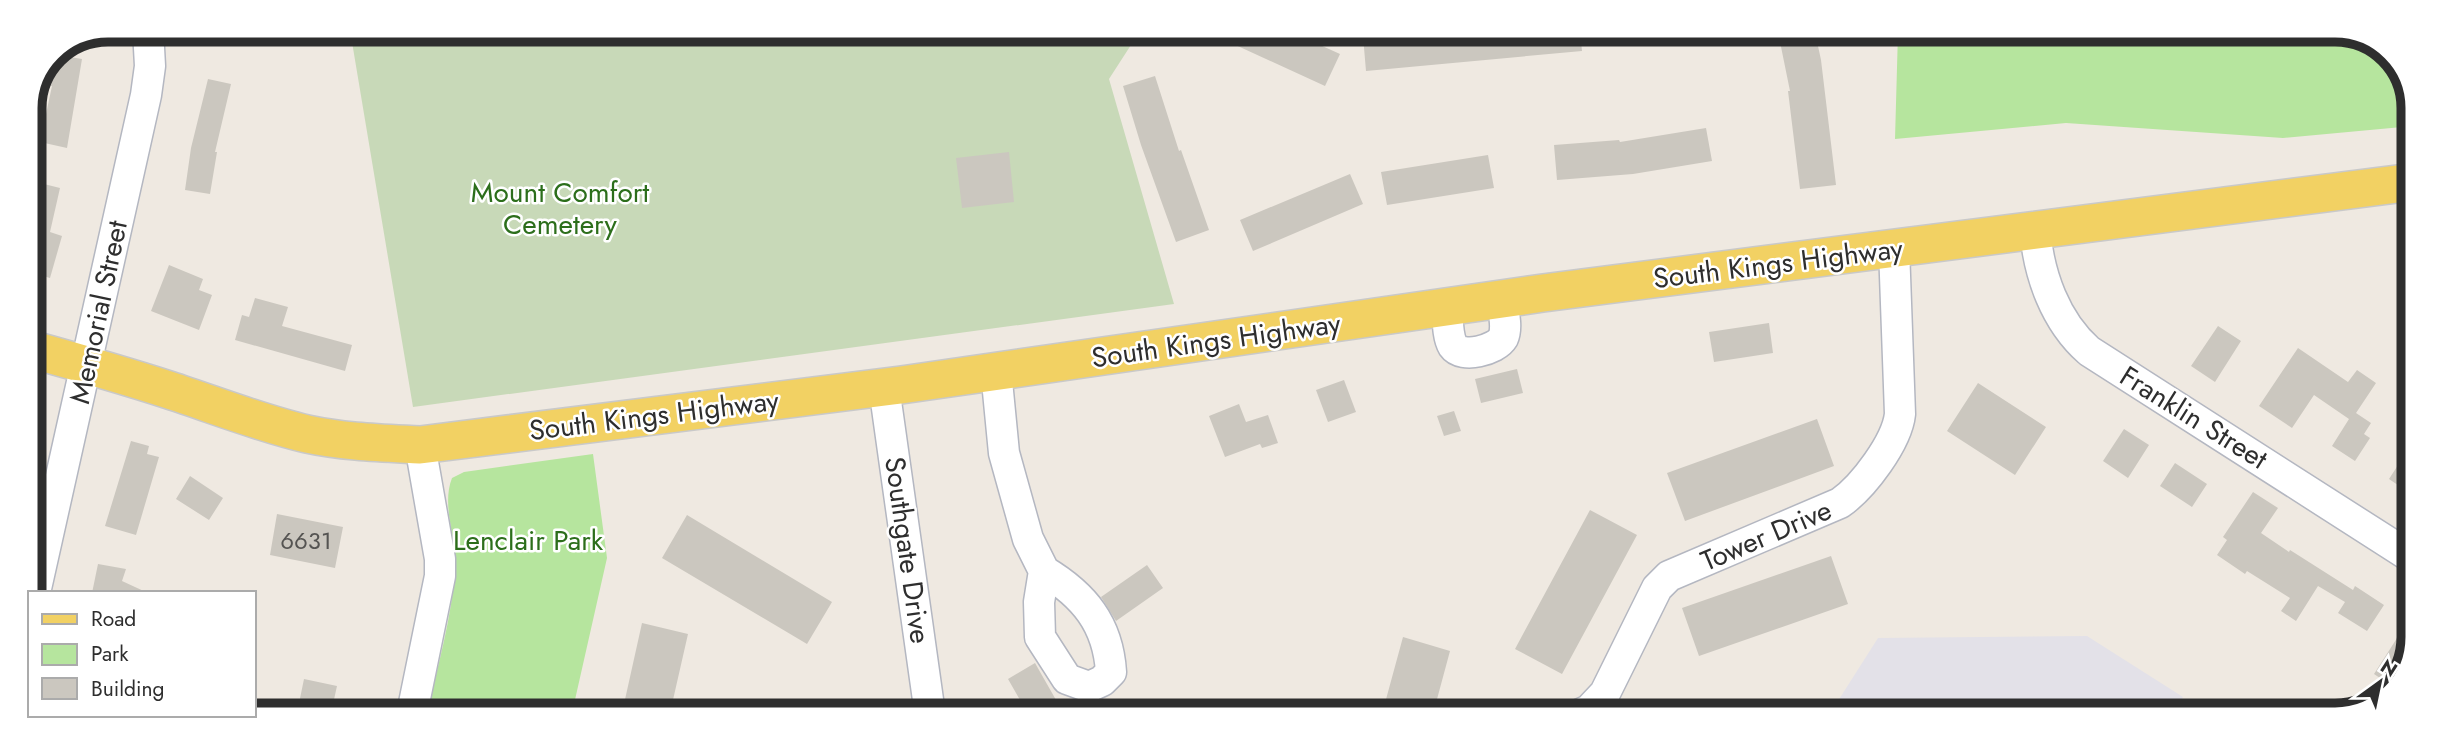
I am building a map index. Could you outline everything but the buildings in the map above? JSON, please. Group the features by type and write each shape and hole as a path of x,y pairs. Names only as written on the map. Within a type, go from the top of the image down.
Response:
{"main road":[{"name":"South Kings Highway","path":"42,352 170,390 246,417 307,433 371,443 420,444 884,387 1502,299 2401,184"}],"street":[{"name":"Memorial Street","path":"42,562 146,95 150,66 149,42"},
{"name":"Franklin Street","path":"2035,231 2038,258 2054,304 2079,342 2089,351 2401,551"},
{"name":"Tower Drive","path":"1596,703 1605,693 1662,581 1840,503 1861,485 1884,452 1895,433 1900,414 1894,248"},
{"path":"996,372 1004,453 1028,539 1044,571"},
{"name":"Southgate Drive","path":"884,387 929,703"},
{"path":"414,703 440,576 440,559 420,444"}],"shaded area":[{"path":"2087,636 2183,697 2180,703 1837,703 1878,638"}],"green space":[{"name":"Mount Comfort Cemetery","path":"352,42 1133,42 1109,79 1174,304 413,407"},
{"path":"1898,42 2344,43 2368,51 2385,65 2396,83 2401,104 2401,127 2283,138 2066,123 1895,139"},
{"name":"Lenclair Park","path":"593,454 607,558 574,703 429,703 451,605 455,569 449,489 452,478 464,472"}]}
